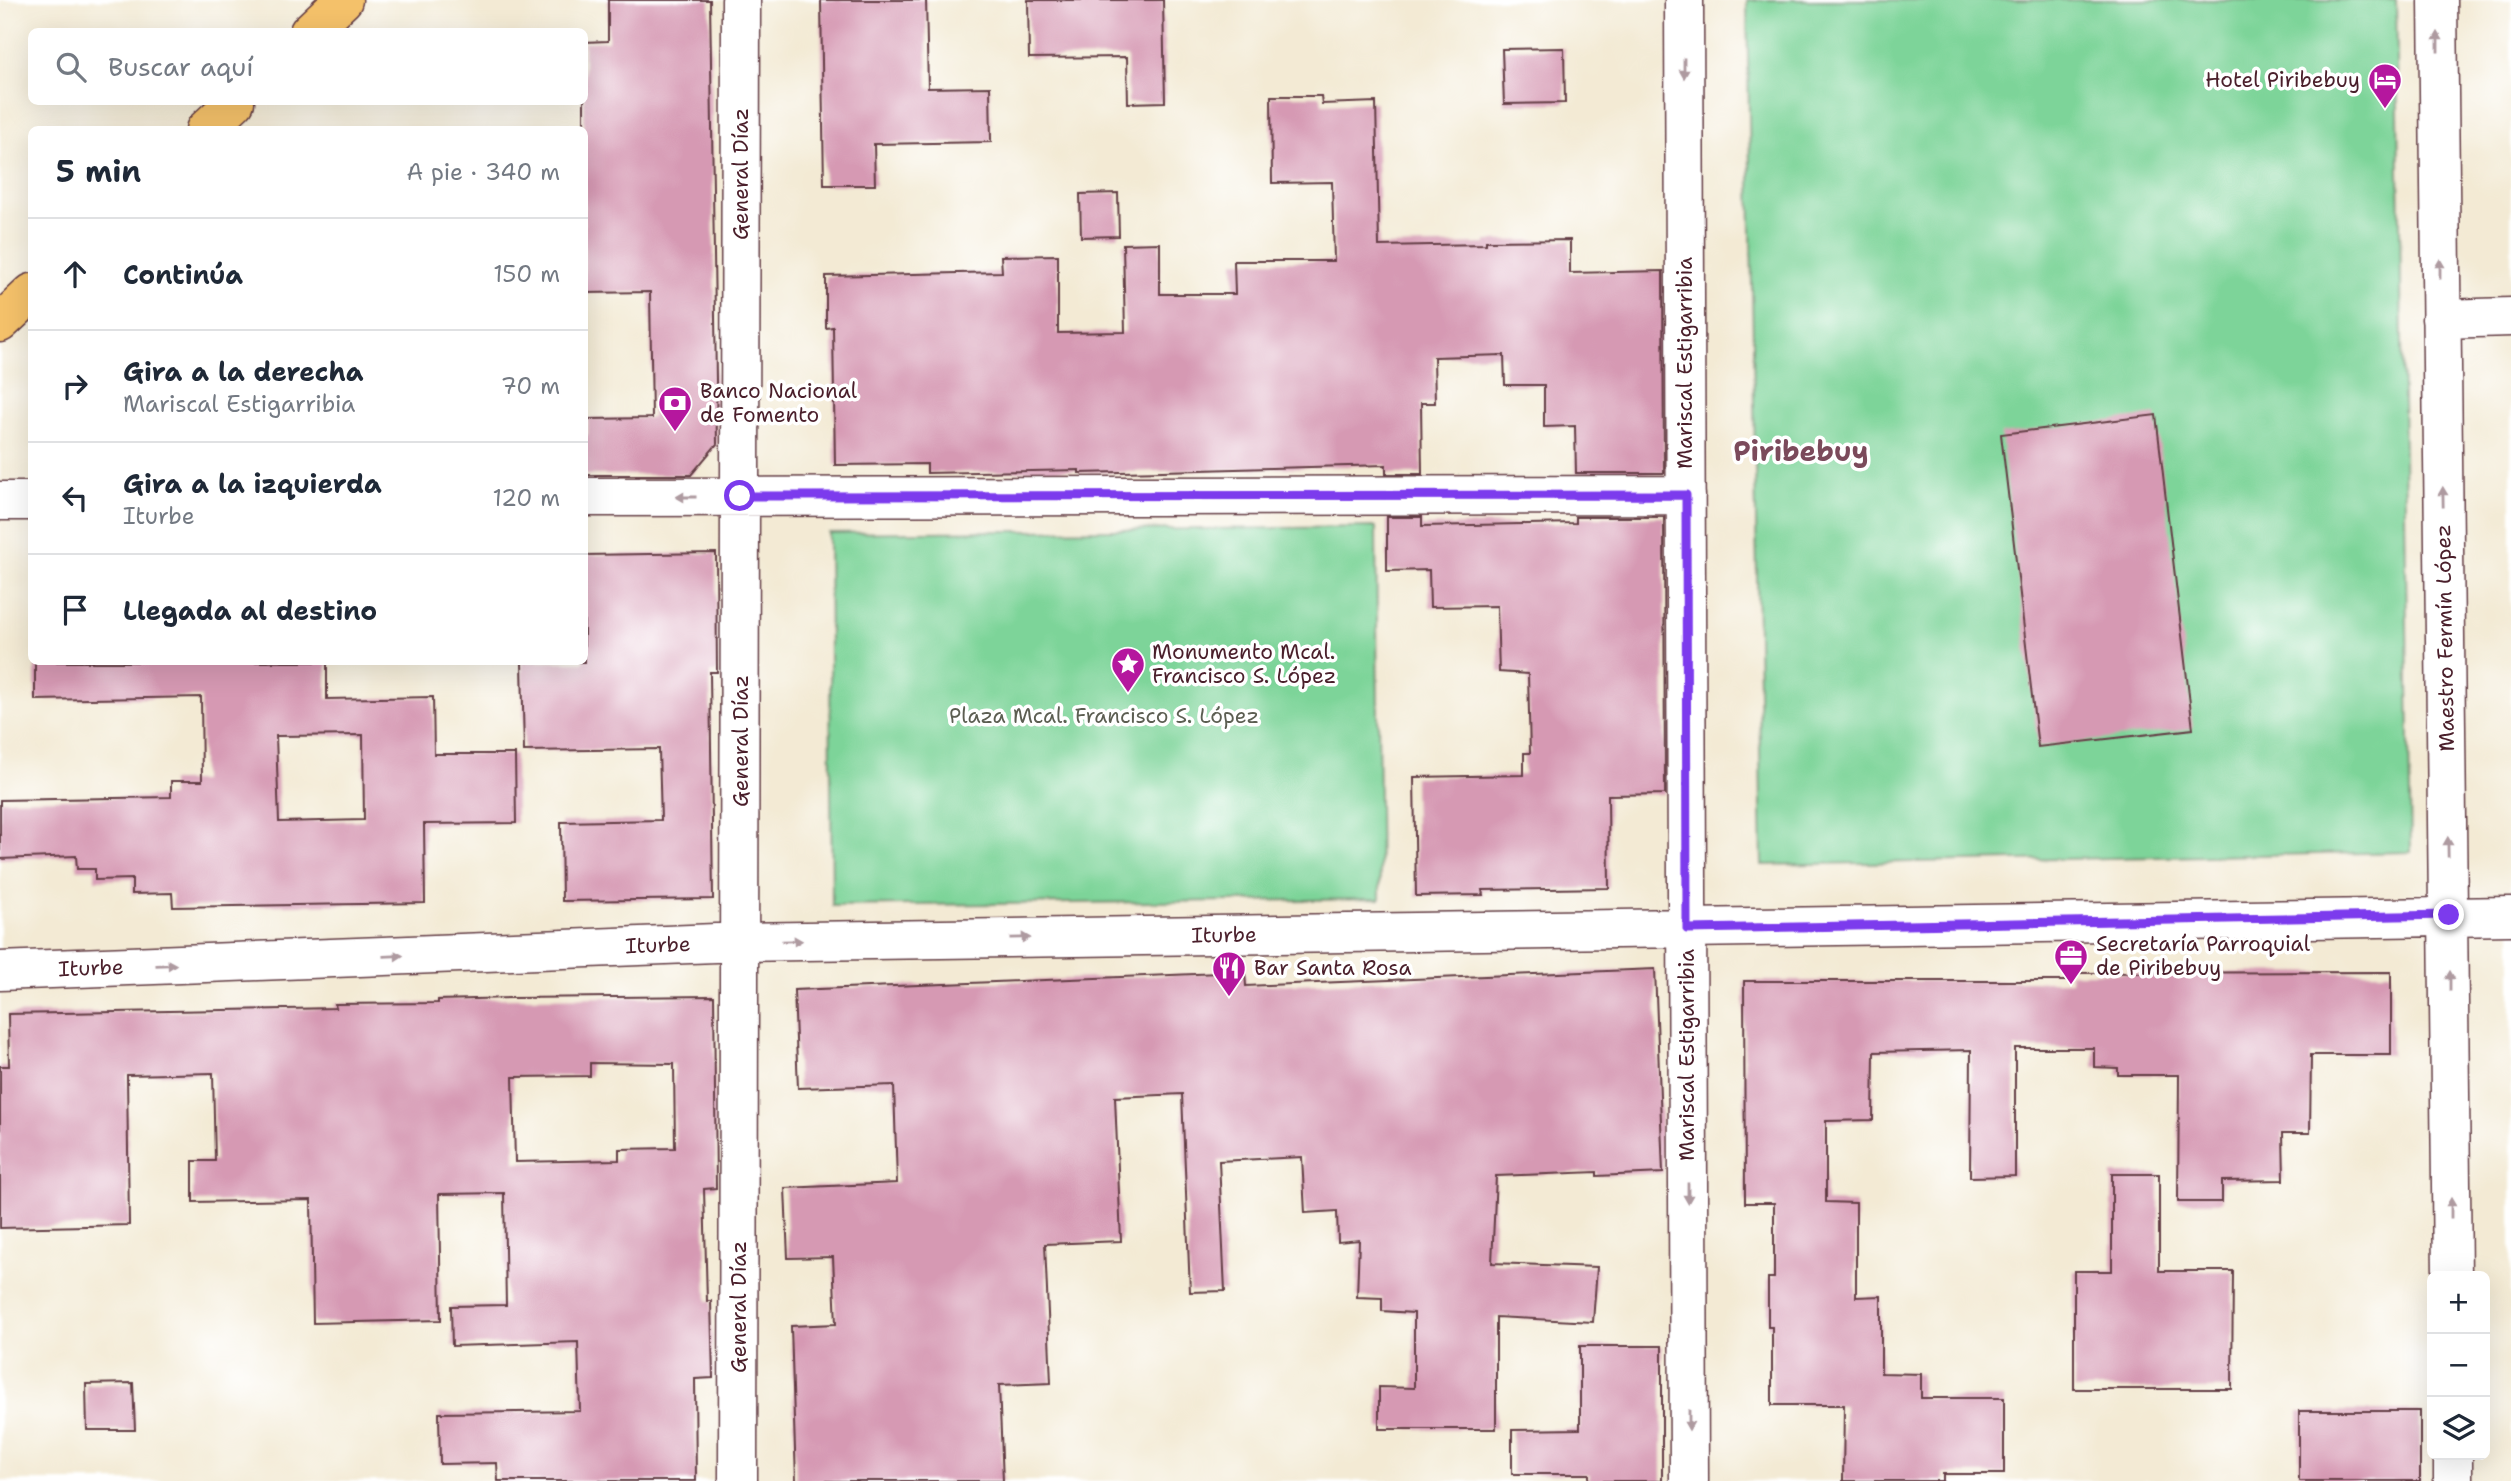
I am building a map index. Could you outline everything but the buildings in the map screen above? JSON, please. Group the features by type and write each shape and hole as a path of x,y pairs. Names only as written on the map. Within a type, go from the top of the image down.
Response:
{"main road":[{"path":"313,28 343,0"},
{"path":"209,126 232,105"},
{"path":"0,323 28,297"}],"street":[{"name":"General Díaz","path":"738,1481 741,0"},
{"name":"Mariscal Estigarribia","path":"1684,0 1689,1481"},
{"name":"Maestro Fermín López","path":"2438,0 2452,1271"},
{"path":"2441,319 2511,317"},
{"path":"588,497 1686,495"},
{"path":"0,501 28,501"},
{"name":"Iturbe","path":"0,971 741,942 2511,915"},
{"path":"2453,1460 2453,1481"}],"green space":[{"path":"1747,0 2396,0 2411,852 1762,865"},
{"name":"Plaza Mcal. Francisco S. López","path":"1376,527 1380,899 832,906 829,533"}],"place":[{"name":"Hotel Piribebuy","path":"2385,110"},
{"name":"Banco Nacional de Fomento","path":"675,433"},
{"name":"Monumento Mcal. Francisco S. López","path":"1128,694"},
{"name":"Secretaría Parroquial de Piribebuy","path":"2071,986"},
{"name":"Bar Santa Rosa","path":"1229,998"}],"district":[{"name":"Piribebuy","path":"1801,451"}],"route":[{"path":"740,496 1686,495 1687,929 2449,915"}]}
